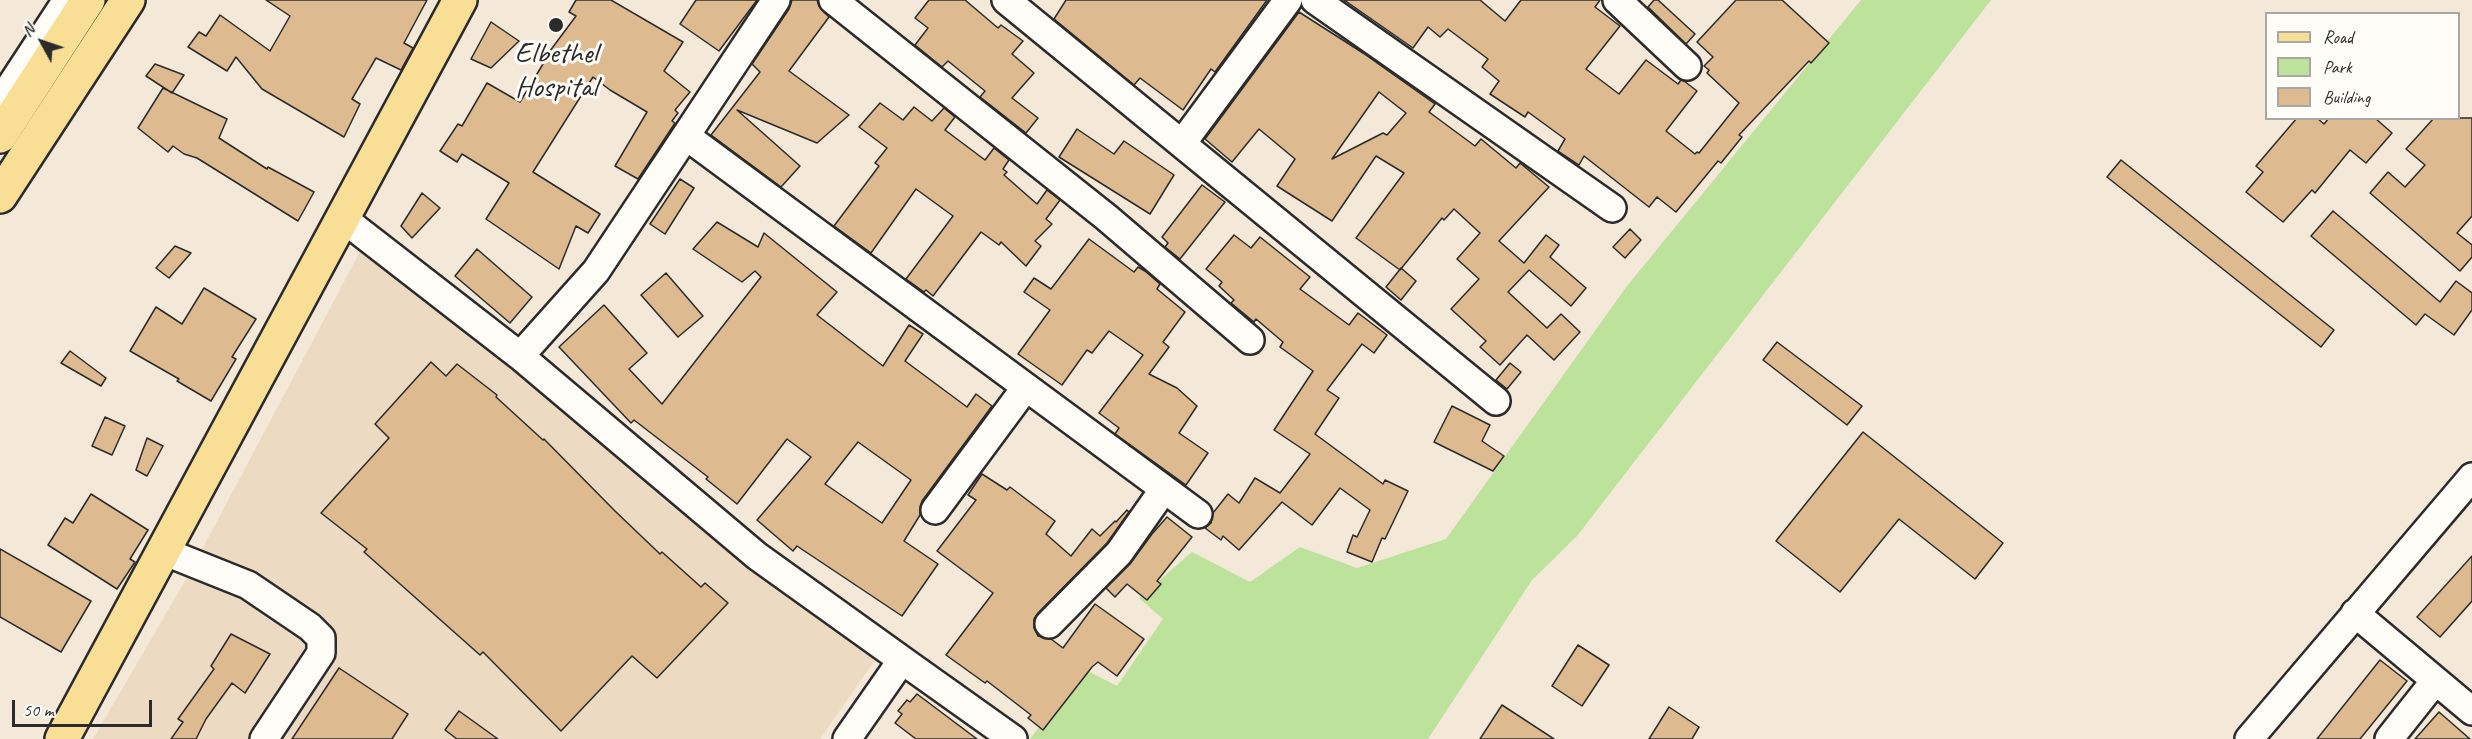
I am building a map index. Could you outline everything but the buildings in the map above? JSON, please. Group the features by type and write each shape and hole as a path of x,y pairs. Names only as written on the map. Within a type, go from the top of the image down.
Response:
{"main road":[{"path":"0,136 88,0"},
{"path":"0,196 128,0"},
{"path":"79,739 178,557 460,0"},
{"path":"62,739 347,222 476,0"}],"street":[{"path":"0,102 67,0"},
{"path":"520,356 596,272 776,0"},
{"path":"833,0 1106,217 1250,340"},
{"path":"1183,142 1288,0"},
{"path":"1315,0 1612,208"},
{"path":"1617,0 1687,66"},
{"path":"1015,3 1496,401"},
{"path":"686,136 1198,514"},
{"path":"347,222 520,356 757,556 1013,739"},
{"path":"934,510 1026,387"},
{"path":"2249,739 2355,613 2471,481"},
{"path":"1050,624 1119,553 1164,489"},
{"path":"178,557 248,585 310,627 321,638 321,652 264,739"},
{"path":"2355,613 2472,711"},
{"path":"847,739 902,660"},
{"path":"2389,739 2435,681"}],"shaded area":[{"path":"371,231 878,656 820,739 93,739 189,574"}],"green space":[{"path":"1861,0 1991,0 1577,536 1532,580 1428,739 1030,739 1084,669 1117,686 1163,619 1139,598 1192,552 1250,582 1300,547 1357,568 1446,539 1627,286"}],"place":[{"name":"Elbethel Hospital","path":"556,25"}]}
